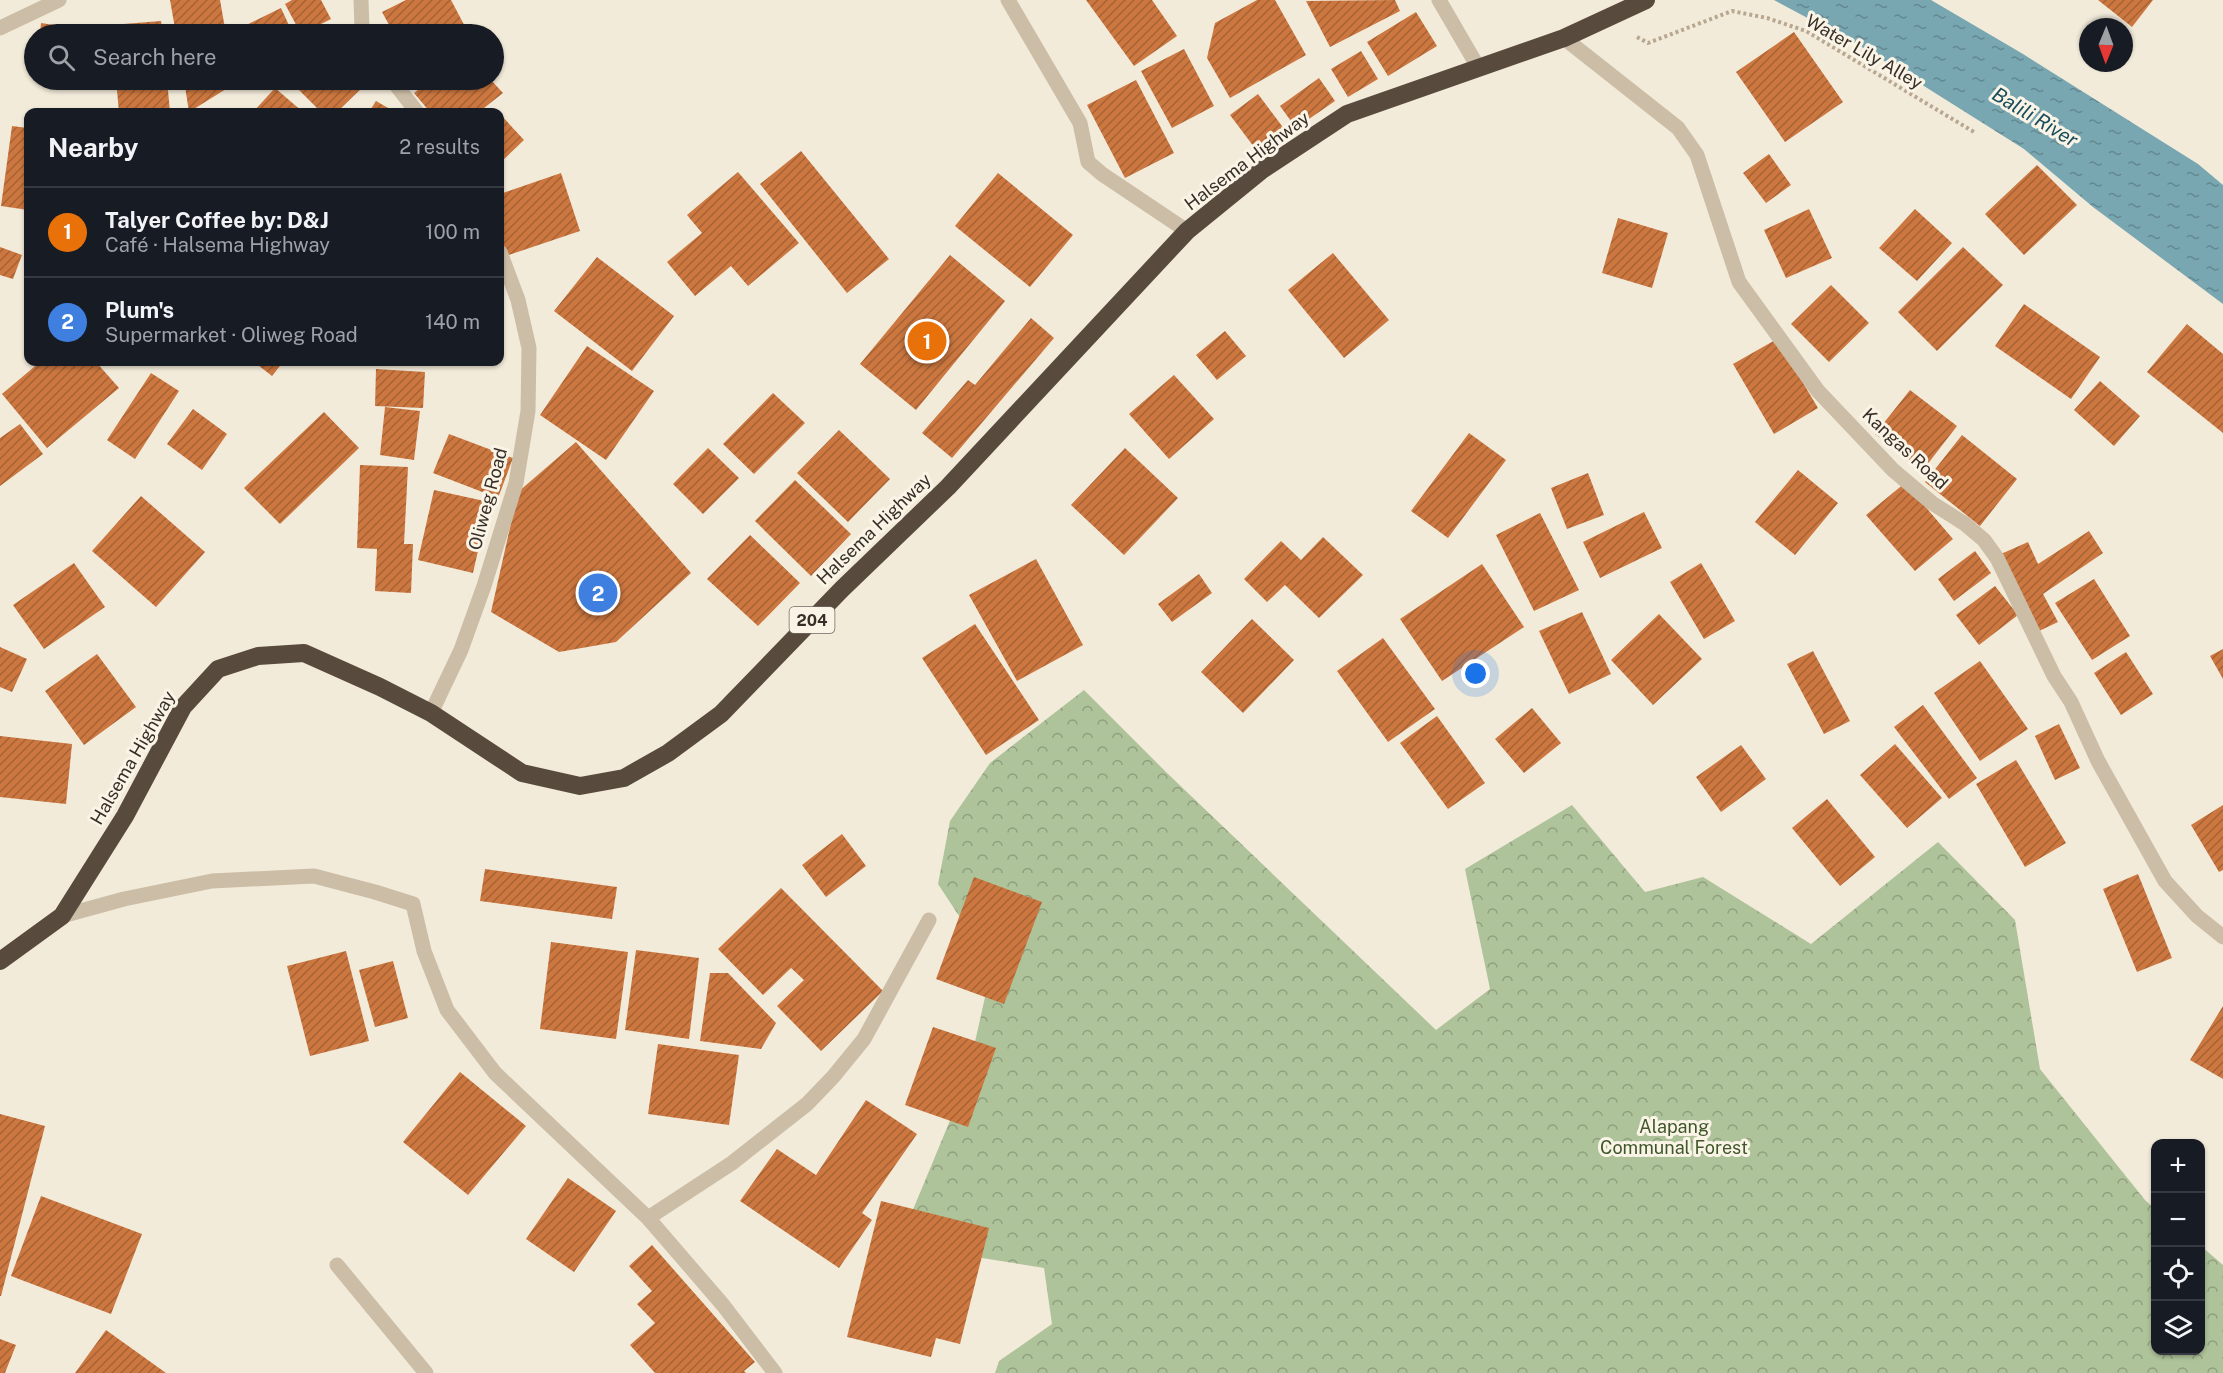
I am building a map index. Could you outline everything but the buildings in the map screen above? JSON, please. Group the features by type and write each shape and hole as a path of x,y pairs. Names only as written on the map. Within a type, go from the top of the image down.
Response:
{"highway":[{"name":"Halsema Highway","path":"0,961 62,916 125,816 183,707 218,669 258,656 304,653 431,713 522,773 580,786 624,778 668,753 721,714 842,589 948,487 1187,231 1262,170 1347,114 1564,38 1646,0"}],"street":[{"path":"0,28 59,0"},
{"path":"361,0 362,24"},
{"path":"1008,0 1080,123 1089,162 1115,183 1187,231"},
{"path":"1439,0 1478,67"},
{"name":"Kangas Road","path":"1564,38 1678,128 1697,154 1740,282 1818,392 1893,470 1932,503 1965,524 1984,540 1997,558 2054,676 2071,702 2098,761 2165,881 2197,916 2223,937"},
{"path":"400,90 414,108"},
{"name":"Oliweg Road","path":"431,713 461,650 484,586 516,483 528,411 530,348 518,300 504,263"},
{"path":"62,916 124,898 212,881 314,876 413,904 424,951 447,1010 495,1073 648,1218 723,1305 775,1373"},
{"path":"648,1218 732,1163 807,1104 833,1077 864,1039 929,920"},
{"path":"337,1265 426,1373"}],"path":[{"name":"Water Lily Alley","path":"1601,20 1648,42 1732,11 1767,18 1806,31 1974,132"}],"green space":[{"name":"Alapang Communal Forest","path":"1084,690 1167,773 1436,1030 1490,989 1465,869 1572,805 1645,892 1703,877 1811,944 1938,842 2015,920 2040,1069 2151,1205 2151,1355 2205,1355 2205,1249 2223,1265 2223,1373 995,1373 999,1361 1052,1324 1044,1268 976,1257 912,1212 966,1082 992,966 938,884 950,821 990,763"}],"water":[{"name":"Balili River","path":"1774,0 1931,0 2023,54 2198,164 2223,185 2223,304 2093,207 2024,149 1862,47"}],"place":[{"name":"Talyer Coffee by: D&J","path":"927,341"},
{"name":"Plum's","path":"598,593"}]}
